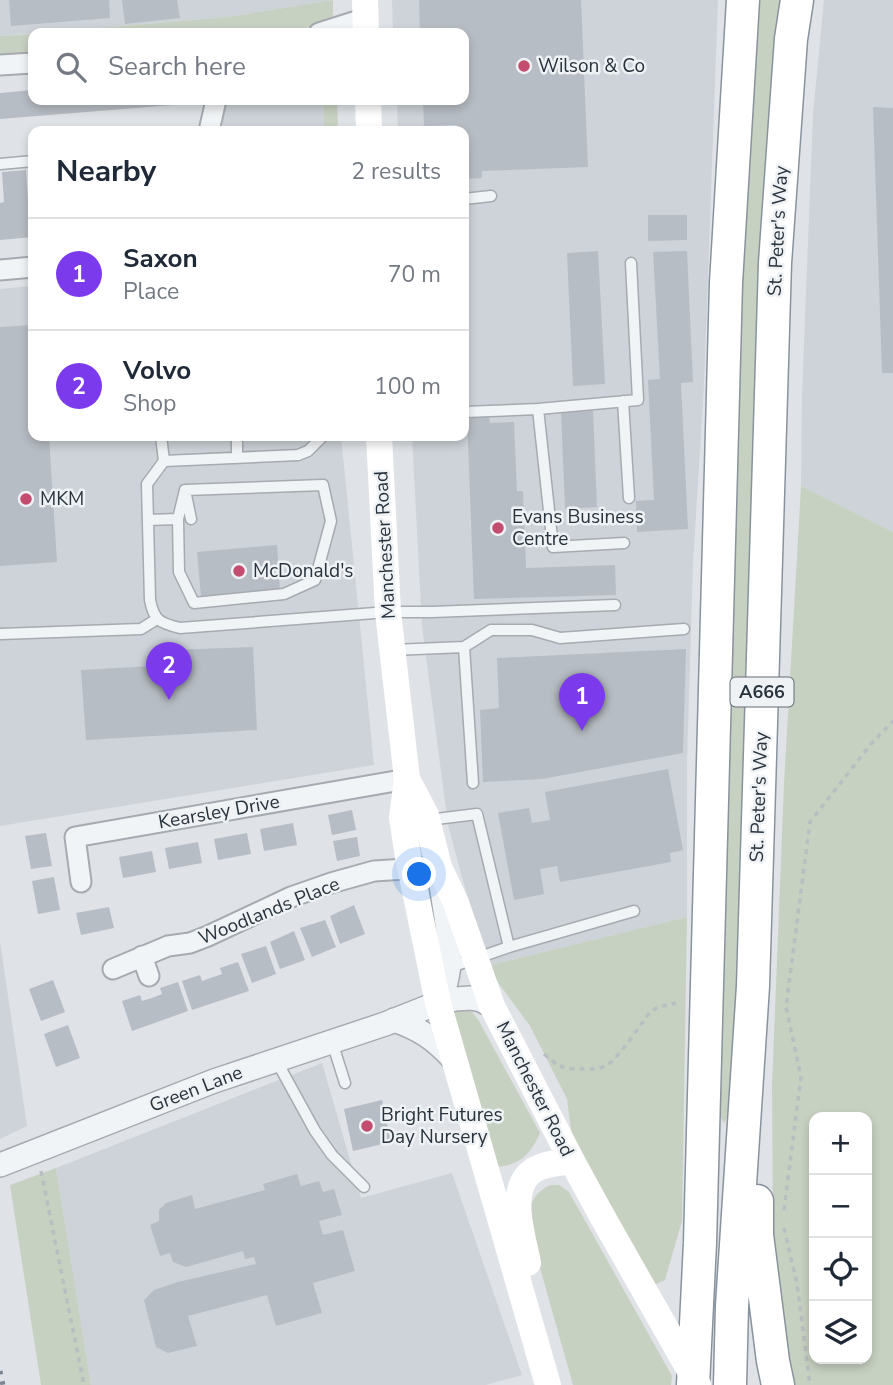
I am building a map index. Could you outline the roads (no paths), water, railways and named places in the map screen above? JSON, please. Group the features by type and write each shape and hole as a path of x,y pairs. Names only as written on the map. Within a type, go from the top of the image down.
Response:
{"highway":[{"name":"A666","path":"695,1385 726,297 743,0"},
{"name":"St. Peter's Way","path":"730,1385 732,1306 753,986 775,263 791,39 797,0"},
{"path":"753,986 757,1235 778,1385"}],"main road":[{"path":"368,105 369,126"},
{"name":"Manchester Road","path":"379,441 388,612 407,779 402,818 410,869 440,971 438,1003 549,1385"},
{"name":"Manchester Road","path":"407,779 428,820 439,867 456,903 492,1006 572,1161 695,1385"},
{"path":"549,1385 517,1196 522,1182 534,1170 572,1161"}],"street":[{"path":"334,28 366,17"},
{"path":"0,65 28,63"},
{"path":"210,126 215,105"},
{"path":"0,270 28,267"},
{"name":"Kearsley Drive","path":"81,882 75,837 407,779"},
{"path":"439,867 447,921 440,971"},
{"name":"Woodlands Place","path":"113,969 168,946 190,943 208,936 291,897 331,883 374,872 439,867"},
{"path":"142,956 149,976"},
{"name":"Green Lane","path":"0,1165 214,1081 438,1003 471,998 492,1006"},
{"path":"394,1020 421,1031 454,1060"}],"lane":[{"path":"0,164 28,161"},
{"path":"469,199 491,197"},
{"path":"469,412 639,400 631,263"},
{"path":"623,401 629,498"},
{"path":"538,409 553,547 624,542"},
{"path":"162,441 164,461 147,484 150,600 152,612 163,624 180,628 388,612 615,605"},
{"path":"237,441 237,457"},
{"path":"164,461 298,455 308,451 318,441"},
{"path":"323,485 331,521 315,580 285,594 194,603 179,572 178,519 185,490 323,485"},
{"path":"185,490 191,519"},
{"path":"148,520 178,519"},
{"path":"0,634 141,629 157,619"},
{"path":"392,650 464,648 491,630 532,630 559,638 684,629"},
{"path":"464,648 473,783"},
{"path":"428,820 477,814 509,947"},
{"path":"440,971 509,947 634,911"},
{"path":"332,1041 345,1083"},
{"path":"276,1060 332,1155 364,1187"}],"railway":[{"path":"0,1371 3,1385"}],"place":[{"name":"Wilson & Co","path":"524,66"},
{"name":"MKM","path":"26,499"},
{"name":"Evans Business Centre","path":"498,528"},
{"name":"McDonald's","path":"239,571"},
{"name":"Volvo","path":"169,700"},
{"name":"Saxon","path":"582,731"},
{"name":"Bright Futures Day Nursery","path":"367,1126"}]}
